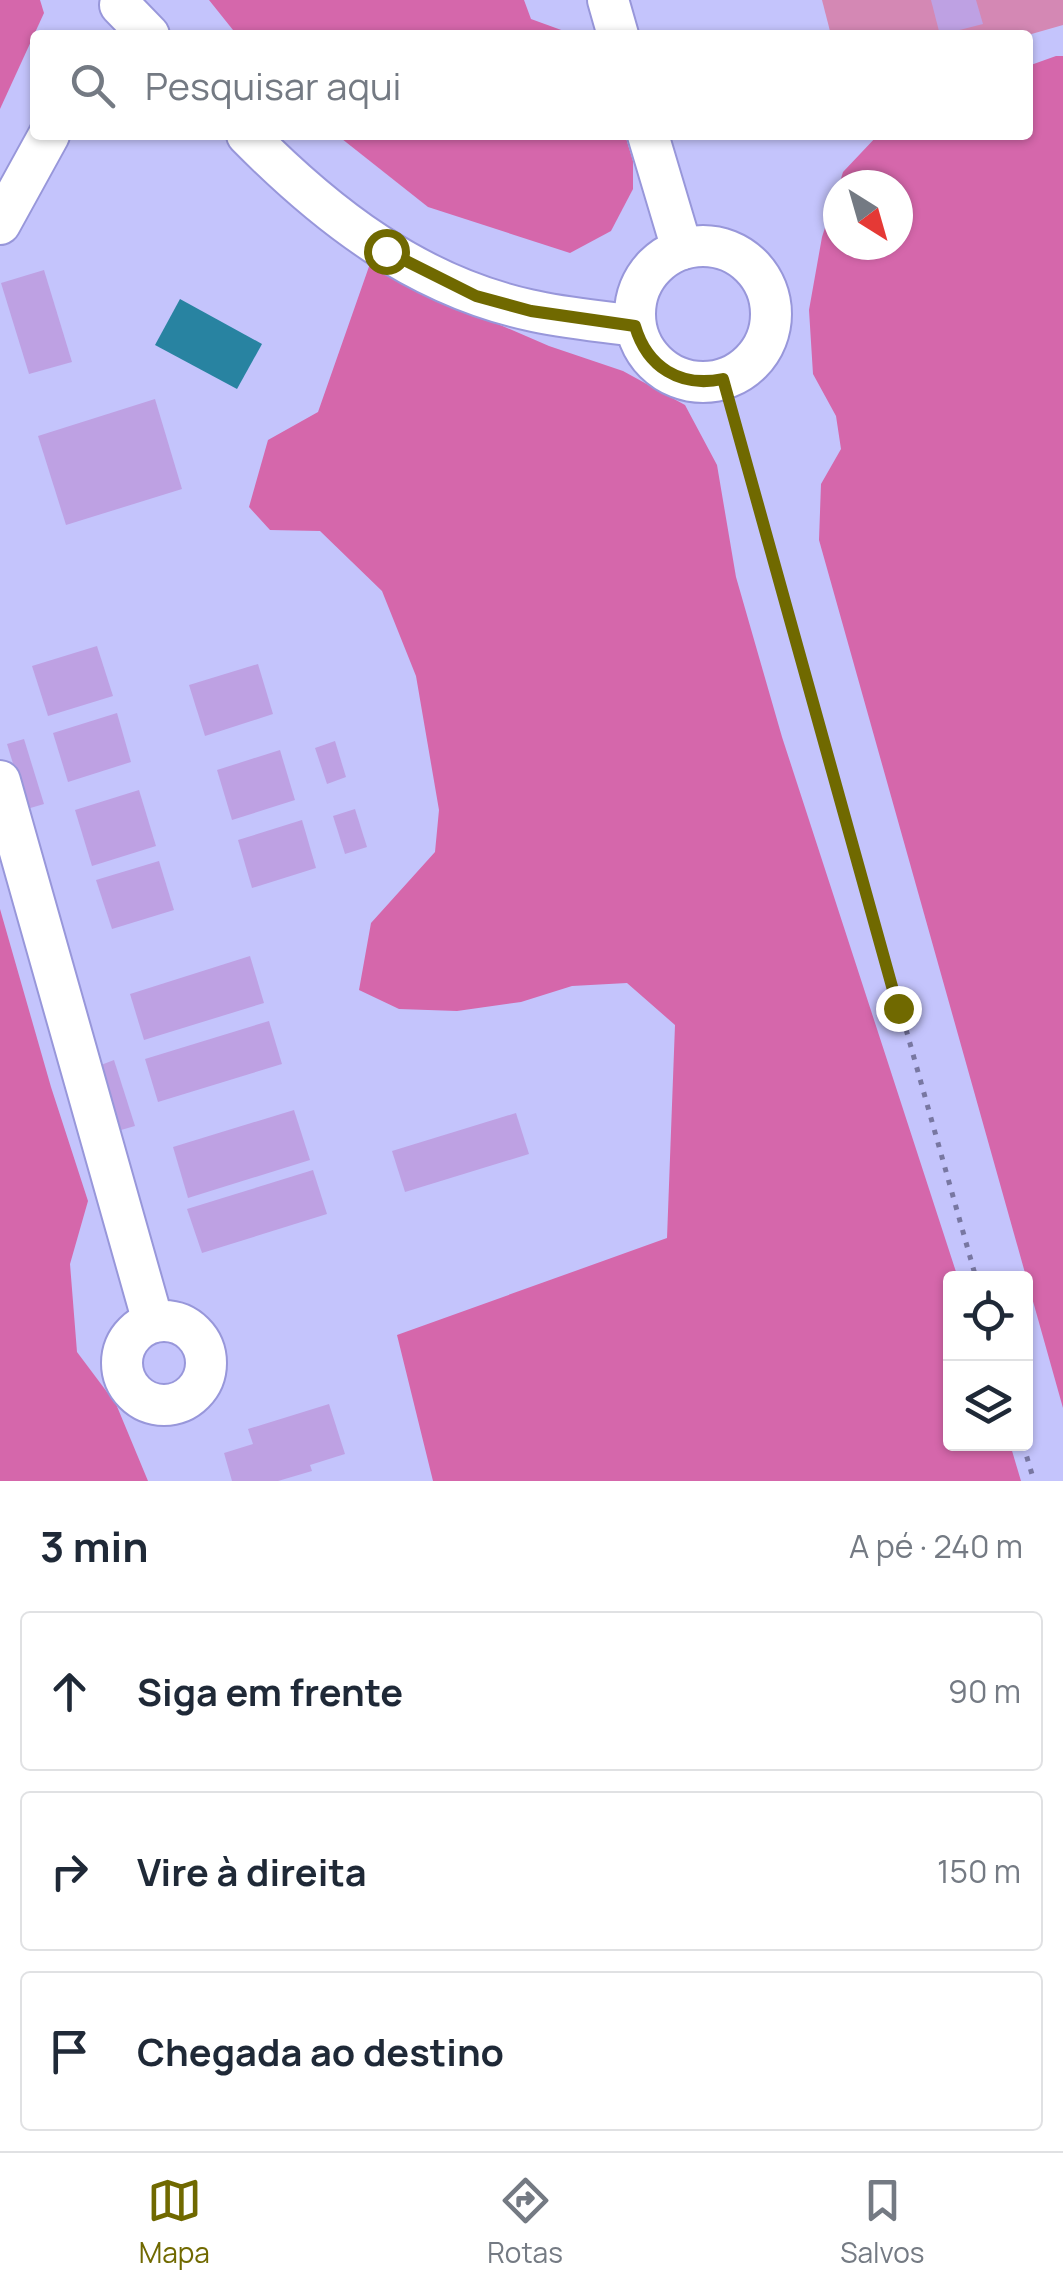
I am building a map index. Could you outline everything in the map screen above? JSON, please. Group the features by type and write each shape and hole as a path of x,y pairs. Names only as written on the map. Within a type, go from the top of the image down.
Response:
{"street":[{"path":"608,0 617,30"},
{"path":"113,13 141,30"},
{"path":"0,224 46,140"},
{"path":"252,140 336,218 424,272 476,296 531,311 635,326"},
{"path":"649,140 682,249"},
{"path":"721,248 739,255 765,284 770,322 765,341 755,358 723,379 706,382 674,376 648,356 635,326 635,301 644,278 660,260 682,249 721,248"},
{"path":"0,781 153,1322"}],"path":[{"path":"723,379 974,1271"},
{"path":"1025,1451 1034,1481"}],"shaded area":[{"path":"0,0 40,0 44,13 36,30 30,30 30,44 0,109"},
{"path":"209,0 524,0 531,19 561,30 233,30"},
{"path":"822,0 1063,0 1063,25 1033,34 1033,30 830,30"},
{"path":"1063,56 1063,1408 1033,1301 1033,1271 1024,1271 819,540 821,484 841,449 836,416 813,374 809,310 823,234 823,260 913,260 913,170 845,170 873,140 1033,140 1033,64"},
{"path":"343,140 627,140 633,161 633,189 611,231 570,253 428,207"},
{"path":"372,258 477,315 549,346 623,371 685,405 717,465 736,577 782,737 956,1271 943,1271 943,1451 1012,1451 1021,1481 433,1481 397,1335 667,1238 675,1025 627,983 572,986 521,1002 457,1011 399,1009 359,990 371,923 435,852 439,810 416,676 382,591 320,531 270,530 249,507 268,440 318,412"},
{"path":"0,909 88,1201 70,1264 77,1352 116,1404 148,1481 0,1481"}],"water":[{"path":"180,299 262,344 237,389 155,345"}],"building":[{"path":"931,0 976,0 983,24 939,30"},
{"path":"44,270 72,362 29,374 1,283"},
{"path":"155,399 182,489 66,525 38,436"},
{"path":"97,646 113,696 48,716 32,666"},
{"path":"258,664 273,714 205,736 189,685"},
{"path":"117,713 131,762 68,782 53,733"},
{"path":"24,739 44,804 27,809 7,744"},
{"path":"335,741 346,777 327,784 315,748"},
{"path":"280,750 295,800 232,820 217,770"},
{"path":"139,790 156,846 92,866 75,810"},
{"path":"355,809 367,847 345,854 333,816"},
{"path":"302,820 316,868 252,888 238,840"},
{"path":"159,861 174,910 112,929 96,880"},
{"path":"250,956 264,1003 144,1040 130,994"},
{"path":"269,1021 282,1064 158,1102 145,1059"},
{"path":"114,1060 135,1126 121,1130 101,1065"},
{"path":"294,1110 310,1160 188,1198 173,1147"},
{"path":"516,1113 529,1154 405,1192 392,1151"},
{"path":"313,1170 327,1214 202,1253 187,1209"},
{"path":"329,1404 345,1454 310,1465 312,1471 278,1481 232,1481 224,1453 253,1444 248,1429"}],"route":[{"path":"386,251 476,296 531,311 635,326 648,356 674,376 706,382 723,379 898,1008"}]}
